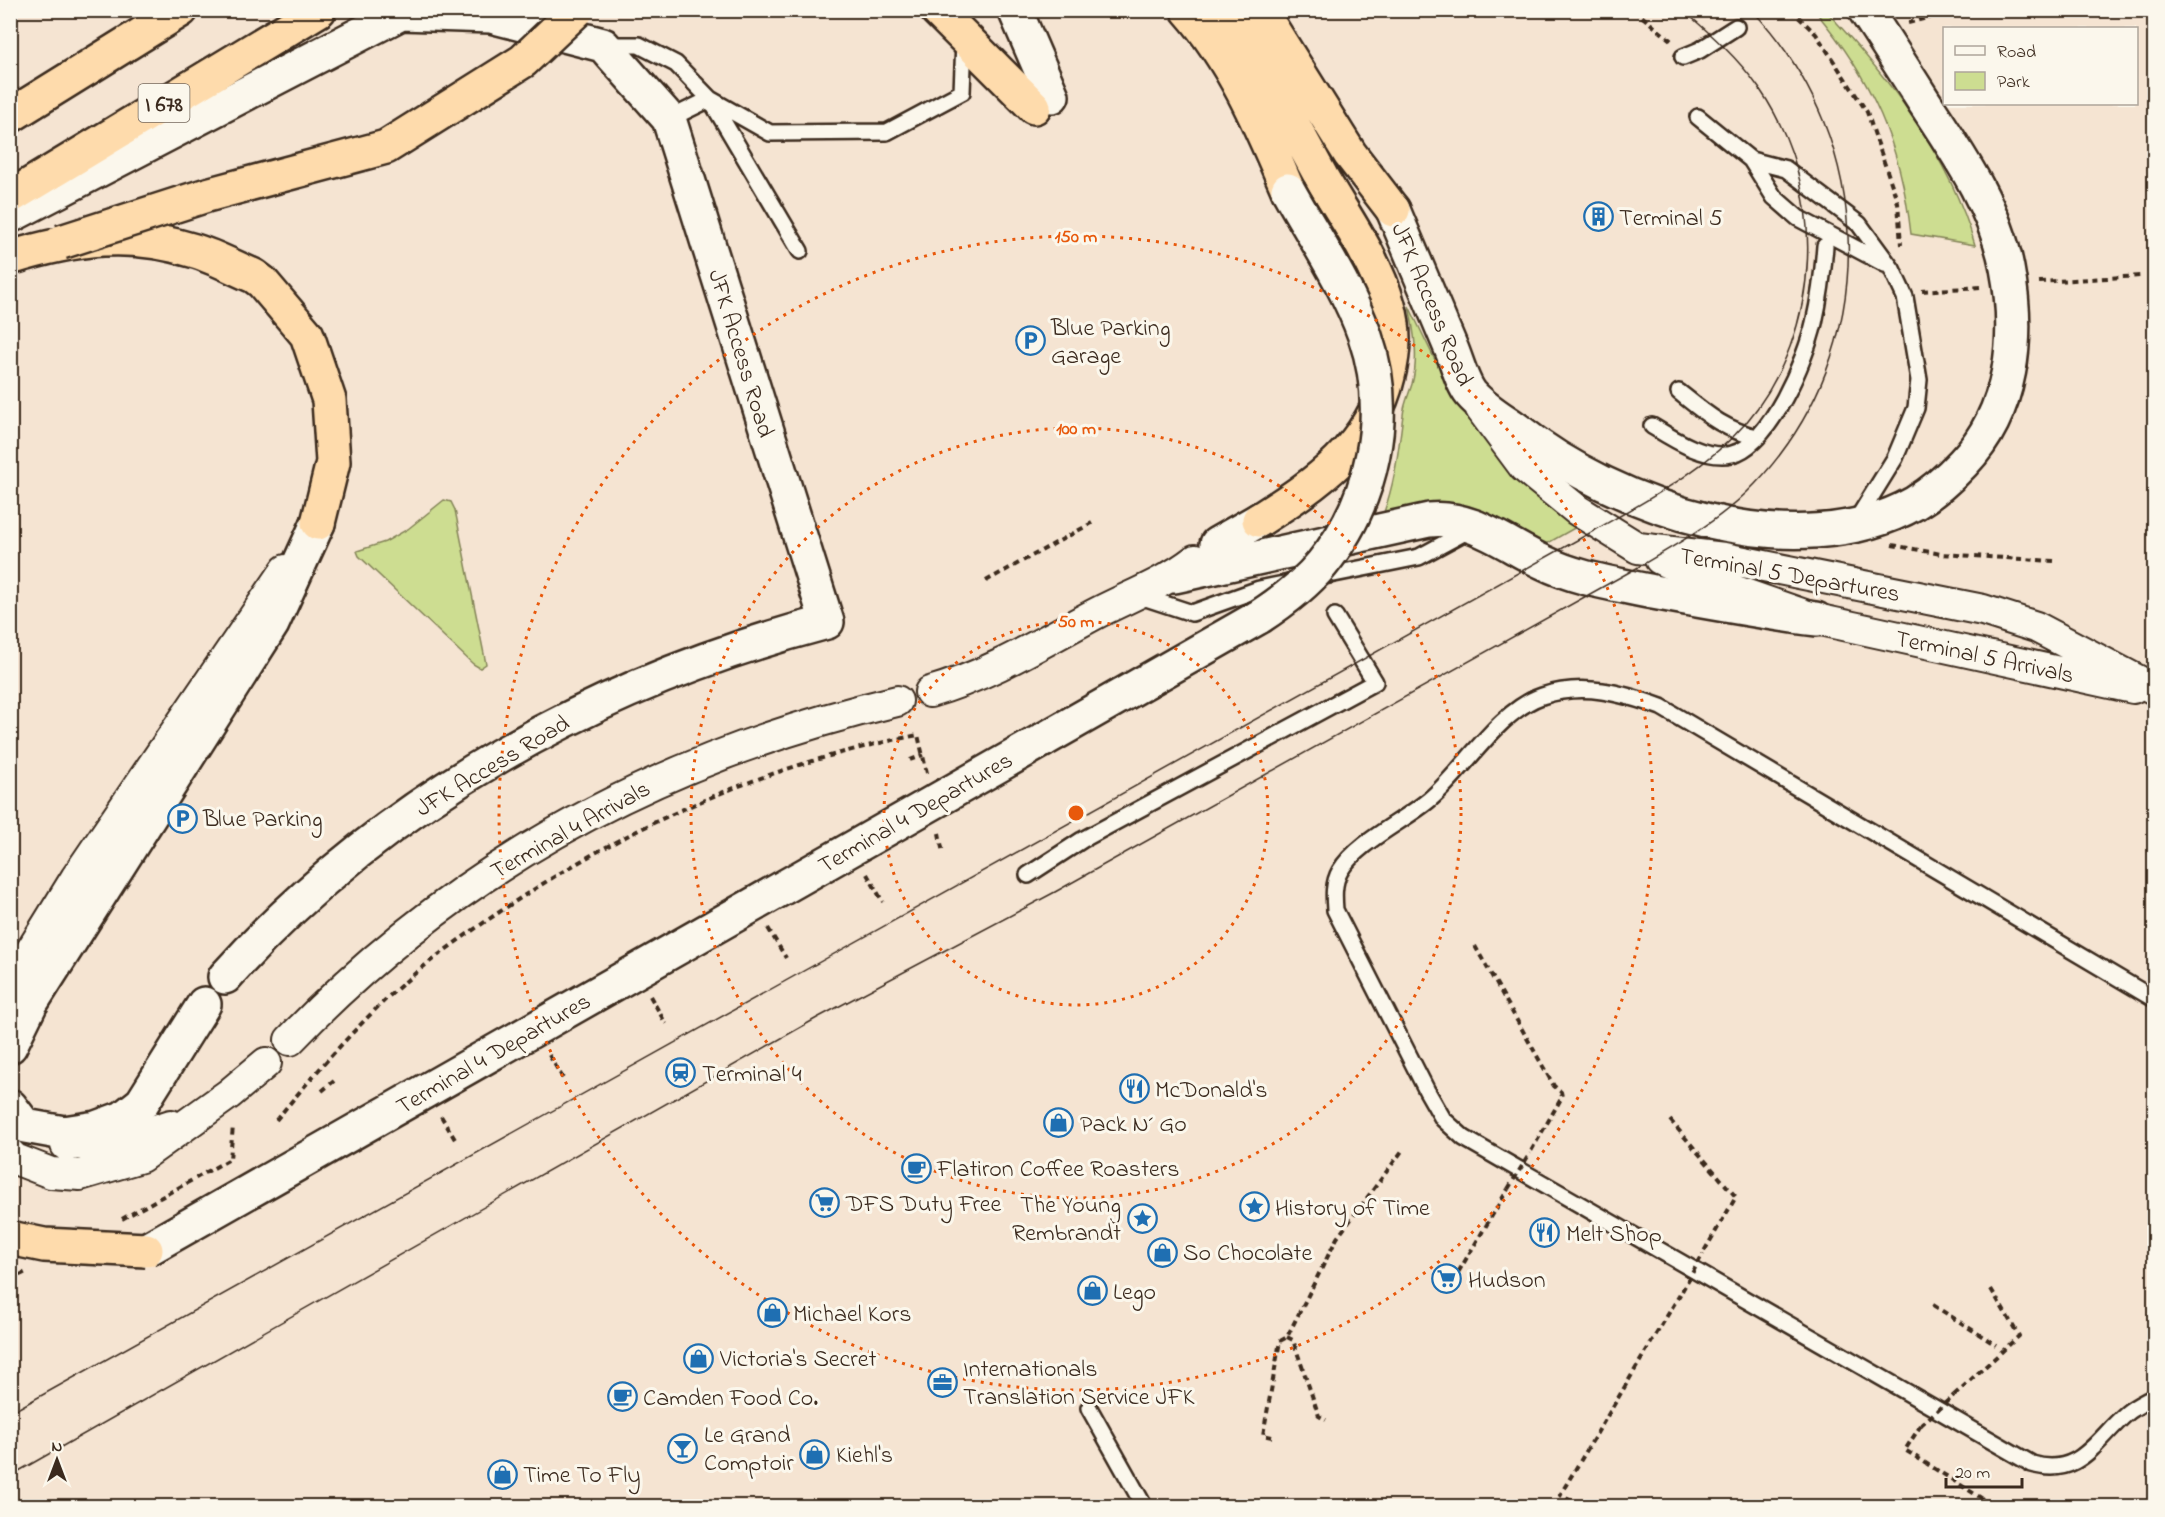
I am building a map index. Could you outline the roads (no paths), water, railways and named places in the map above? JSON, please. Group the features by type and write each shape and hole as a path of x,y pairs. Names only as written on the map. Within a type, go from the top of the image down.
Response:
{"highway":[{"path":"10,116 181,10"},
{"name":"I 678","path":"10,197 319,10"},
{"path":"10,258 207,195 386,147 523,61 578,10"},
{"path":"937,10 964,39 1043,101"},
{"path":"1188,10 1212,40 1236,79 1258,119 1288,190"},
{"path":"1219,10 1261,68 1375,273 1388,305 1393,327 1391,366 1371,425 1326,476 1259,520"},
{"path":"1260,10 1350,154 1393,210"},
{"path":"61,242 126,237 195,250 254,276 262,282 307,335 329,400 333,462 318,523"},
{"path":"10,1238 44,1245 146,1250"}],"street":[{"path":"1015,10 1043,101"},
{"name":"JFK Access Road","path":"1393,210 1470,394 1542,450 1602,482 1667,511 1698,520 1769,529 1834,529 1853,526 1896,512 1928,495 1969,456 1983,437 1998,408 2008,376 2012,346 2009,286 1996,233 1968,169 1865,10"},
{"path":"10,216 404,12 491,16 603,45"},
{"name":"JFK Access Road","path":"225,977 281,917 310,890 377,837 493,760 570,717 654,678 736,649 826,622 669,119 603,45"},
{"name":"Terminal 4 Departures","path":"146,1250 1233,634 1284,600 1304,583 1334,548 1364,488 1375,446 1377,402 1371,358 1365,335 1347,295 1288,190"},
{"name":"Terminal 5 Departures","path":"1470,394 1524,468 1577,510 1638,548 1725,558 2009,617 2061,639 2154,690"},
{"path":"1175,576 1217,543 1259,520"},
{"path":"930,692 1000,665 1134,594 1175,576 1429,520 1450,520 1475,527 1545,563 1586,578 1751,610 1816,619"},
{"path":"10,985 76,878 318,523"},
{"path":"10,1046 32,1003 273,624 318,523"},
{"name":"Terminal 5 Arrivals","path":"1638,548 1704,580 1816,619 2154,690"},
{"name":"Terminal 4 Arrivals","path":"290,1040 357,974 421,921 491,872 567,826 654,781 725,752 788,729 897,701"},
{"path":"15,1128 64,1132 96,1128 123,1118 142,1103 204,1004"},
{"path":"15,1128 64,1145 125,1140 197,1116 266,1063"}],"lane":[{"path":"1681,52 1700,50 1736,27"},
{"path":"710,99 770,133 887,132 962,93 964,39"},
{"path":"603,45 639,45 667,59 676,64 710,99 800,251"},
{"path":"669,119 710,99"},
{"path":"1698,117 1751,160 1774,197 1798,218 1892,269"},
{"path":"1751,160 1786,168 1859,224 1892,269 1907,308 1919,380 1916,408 1895,458 1853,526"},
{"path":"1652,426 1685,445 1711,453 1730,455 1744,449 1758,437 1786,394 1807,347 1820,295 1825,246"},
{"path":"1679,392 1717,423 1741,434 1758,437"},
{"path":"1134,594 1192,613 1259,589 1419,557 1475,527"},
{"path":"1028,875 1082,840 1375,682 1335,616"},
{"path":"2154,999 1661,707 1620,692 1584,689 1553,694 1531,702 1507,720 1430,799 1357,852 1340,871 1333,892 1335,910 1427,1091 1443,1119 1464,1138 2032,1464 2045,1468 2058,1468 2084,1457 2128,1413 2154,1397"},
{"path":"1089,1408 1144,1506"}],"tram line":[{"path":"10,1413 1597,529 1676,482 1712,456 1745,424 1771,387 1790,346 1802,303 1807,259 1806,214 1797,170 1781,127 1759,88 1733,56 1683,10"},
{"path":"10,1476 817,1018 1055,892 1633,570 1697,532 1727,510 1755,484 1797,431 1826,372 1843,310 1848,247 1842,183 1823,121 1794,63 1752,10"}],"place":[{"name":"Terminal 5","path":"1598,217"},
{"name":"Blue Parking Garage","path":"1030,341"},
{"name":"Blue Parking","path":"182,818"},
{"name":"Terminal 4","path":"681,1073"},
{"name":"McDonald's","path":"1134,1089"},
{"name":"Pack N´ Go","path":"1059,1123"},
{"name":"Flatiron Coffee Roasters","path":"916,1168"},
{"name":"DFS Duty Free","path":"825,1203"},
{"name":"History of Time","path":"1254,1207"},
{"name":"The Young Rembrandt","path":"1142,1218"},
{"name":"Melt Shop","path":"1545,1233"},
{"name":"So Chocolate","path":"1162,1252"},
{"name":"Hudson","path":"1447,1279"},
{"name":"Lego","path":"1092,1291"},
{"name":"Michael Kors","path":"772,1313"},
{"name":"Victoria's Secret","path":"699,1358"},
{"name":"Internationals Translation Service JFK","path":"942,1382"},
{"name":"Camden Food Co.","path":"622,1397"},
{"name":"Le Grand Comptoir","path":"683,1448"},
{"name":"Kiehl's","path":"815,1454"},
{"name":"Time To Fly","path":"502,1474"}]}
